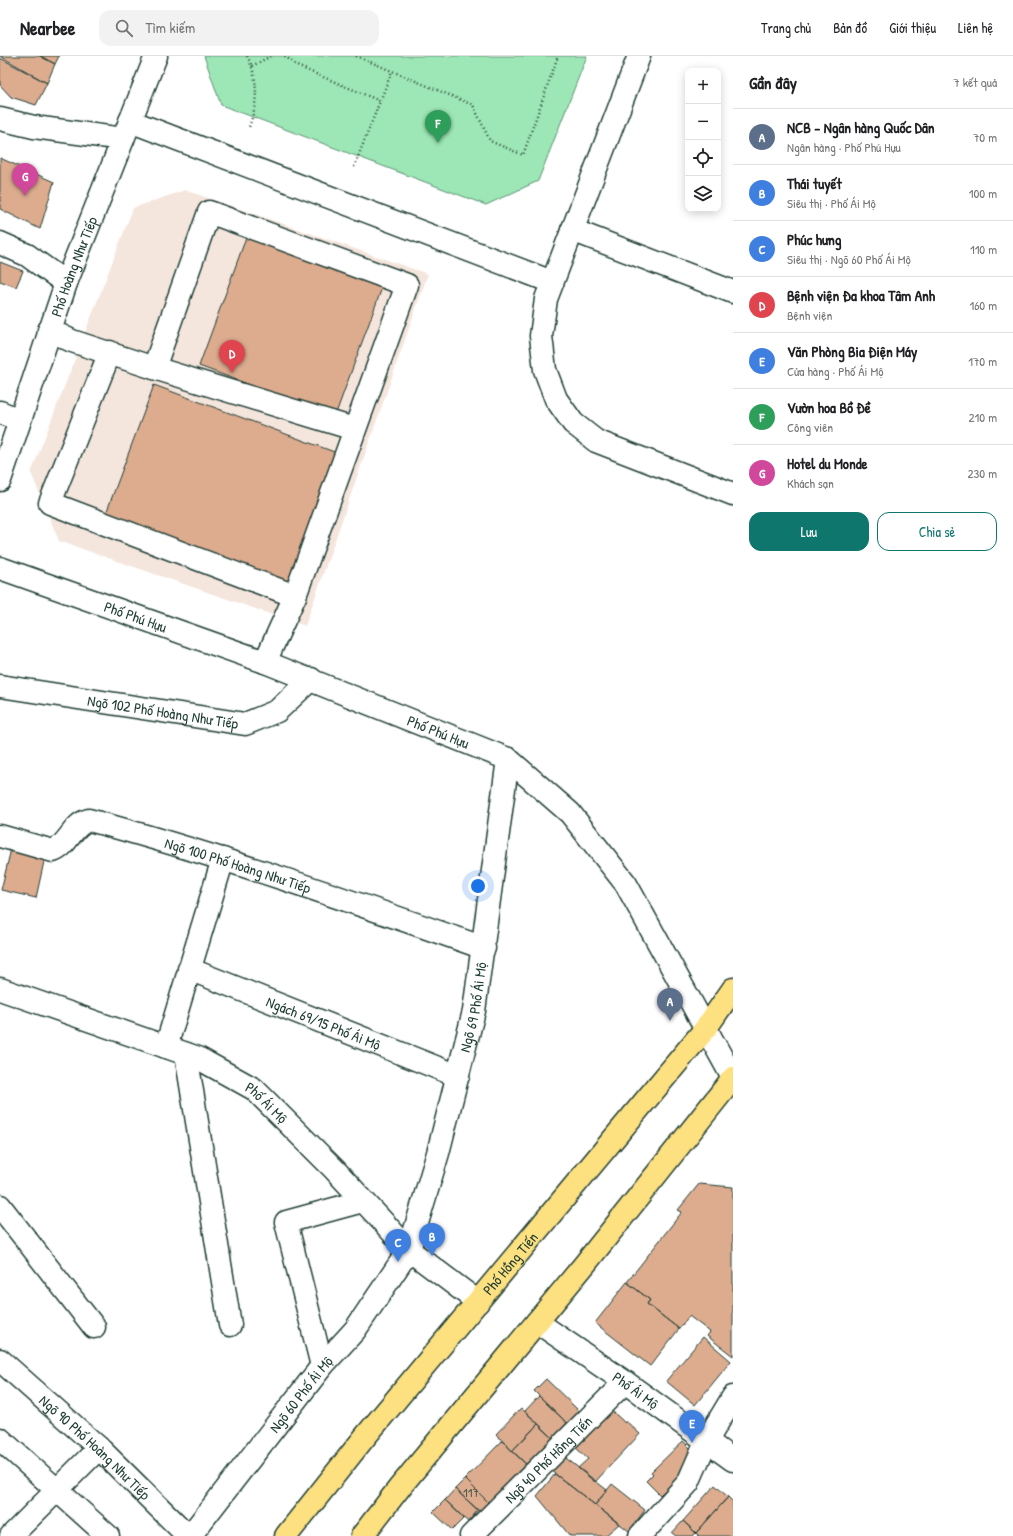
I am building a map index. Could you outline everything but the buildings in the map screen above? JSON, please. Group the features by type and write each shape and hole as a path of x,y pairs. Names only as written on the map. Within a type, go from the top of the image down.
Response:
{"main road":[{"name":"Phố Hồng Tiến","path":"286,1536 364,1438 706,1028 733,989"},
{"path":"362,1536 400,1487 537,1322 733,1078"}],"street":[{"name":"Phố Hoàng Như Tiếp","path":"0,480 9,416 49,330 66,283 156,56"},
{"path":"639,56 546,299 541,336 543,358 553,392 564,412 573,423 596,441 733,494"},
{"path":"0,119 34,127 127,130 552,282"},
{"path":"154,368 209,212 408,285 354,429 295,596 265,662"},
{"path":"572,230 733,292"},
{"path":"0,242 27,255 66,283"},
{"path":"49,330 72,341 110,352 154,368 354,429"},
{"path":"110,352 50,503 295,596"},
{"name":"Phố Phú Hựu","path":"0,568 311,679 508,759 570,812 626,884 733,1078"},
{"name":"Ngõ 102 Phố Hoàng Như Tiếp","path":"0,686 245,724 277,711 311,679"},
{"name":"Ngõ 69 Phố Ái Mộ","path":"409,1250 438,1153 474,1010 484,948 508,759"},
{"name":"Ngõ 100 Phố Hoàng Như Tiếp","path":"0,836 53,851 60,847 76,827 89,820 154,838 293,881 484,948"},
{"path":"166,1047 223,859"},
{"name":"Ngách 69/15 Phố Ái Mộ","path":"189,970 458,1076"},
{"name":"Phố Ái Mộ","path":"0,989 198,1058 254,1089 409,1250 478,1302"},
{"path":"186,1054 230,1325"},
{"path":"322,1366 286,1222 363,1201"},
{"path":"0,1206 94,1327"},
{"name":"Ngõ 60 Phố Ái Mộ","path":"189,1536 322,1366 355,1330 409,1250"},
{"name":"Phố Ái Mộ","path":"537,1322 625,1382 706,1442 733,1460"},
{"name":"Ngõ 90 Phố Hoàng Như Tiếp","path":"0,1360 99,1448 189,1536"},
{"name":"Ngõ 40 Phố Hồng Tiến","path":"471,1536 625,1382"},
{"path":"640,1536 688,1483 706,1442 733,1397"},
{"path":"0,1440 108,1536"},
{"path":"11,1536 99,1448"}],"path":[{"path":"247,56 252,66 256,81 256,99 249,127"},
{"path":"252,66 271,56"},
{"path":"285,56 297,66 380,101"},
{"path":"356,56 473,105 490,141 523,155 558,56"},
{"path":"354,167 392,71"}],"shaded area":[{"path":"185,190 428,274 305,626 59,541 31,473 133,208"}],"green space":[{"path":"204,56 587,56 538,181 486,205 221,105"}],"place":[{"name":"Vườn hoa Bồ Đề","path":"438,143"},
{"name":"Hotel du Monde","path":"25,196"},
{"name":"Bệnh viện Đa khoa Tâm Anh","path":"232,373"},
{"name":"NCB - Ngân hàng Quốc Dân","path":"670,1021"},
{"name":"Thái tuyết","path":"432,1256"},
{"name":"Phúc hưng","path":"398,1262"},
{"name":"Văn Phòng Bia Điện Máy","path":"692,1443"}]}
